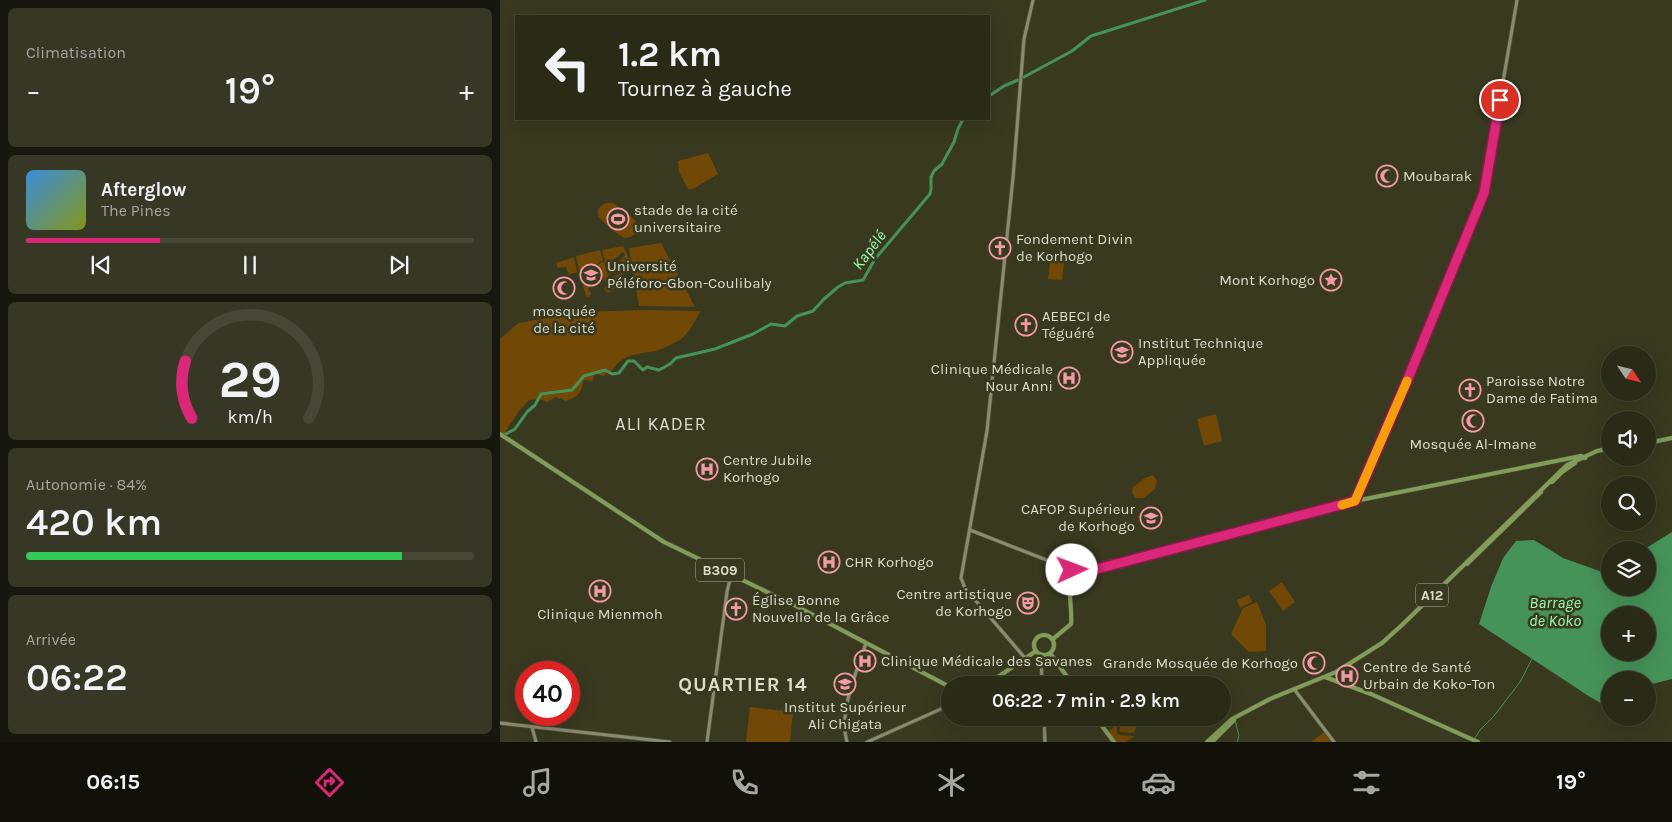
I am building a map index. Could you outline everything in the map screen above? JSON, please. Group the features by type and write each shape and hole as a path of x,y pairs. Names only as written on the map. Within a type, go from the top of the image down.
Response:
{"main road":[{"name":"B309","path":"500,434 664,542 796,606 941,682"},
{"path":"1656,441 1672,438"},
{"name":"A12","path":"1326,677 1382,642 1396,630 1567,464 1601,452"},
{"name":"A12","path":"1078,574 1355,501 1566,459 1585,457"},
{"name":"A12","path":"1207,742 1234,719 1295,689 1346,668 1388,640 1562,472 1585,457"},
{"path":"1566,459 1567,464"},
{"path":"1053,640 1071,624 1070,587 1073,578 1078,574"},
{"path":"1046,635 1053,640 1054,647 1050,653 1041,654 1036,651 1034,643 1038,637 1046,635"},
{"path":"999,676 1036,651"},
{"path":"1050,653 1067,676"},
{"path":"1326,677 1364,691 1478,742"},
{"name":"A12","path":"1212,742 1234,719"},
{"path":"1102,726 1114,742"}],"street":[{"path":"1025,658 963,585 961,578 987,431 1013,178 1024,39 1033,0"},
{"path":"1355,501 1409,376 1484,193 1517,0"},
{"path":"970,530 1078,574"},
{"path":"707,742 727,592 731,575"},
{"path":"847,742 843,731 844,715 866,643"},
{"path":"1041,654 1042,676"},
{"path":"1295,689 1334,742"},
{"path":"867,742 941,709"},
{"path":"500,723 670,742"},
{"path":"1044,726 1045,742"},
{"path":"532,727 536,742"}],"shaded area":[{"path":"708,153 718,174 693,189 688,189 679,172 678,161"},
{"path":"606,203 613,203 635,220 637,229 633,235 627,238 621,237 601,220 598,209"},
{"path":"661,243 695,307 639,306 629,248"},
{"path":"623,246 630,260 632,270 622,274 621,272 624,280 608,293 604,289 607,284 603,277 588,288 591,294 588,297 586,296 583,286 595,277 602,270 600,267 593,272 586,279 588,282 583,284 580,276 604,261 609,280 619,274 619,271 626,266 623,264 609,275 607,270 624,258 628,267 625,257 619,261 625,255 623,252 609,264 610,267 607,269 602,250"},
{"path":"600,250 603,260 580,274 576,256"},
{"path":"1051,253 1065,255 1062,280 1048,279"},
{"path":"574,257 577,272 569,275 566,267 558,268 556,263"},
{"path":"701,311 687,333 678,341 656,351 625,358 604,376 595,374 592,382 583,381 580,392 569,400 565,401 556,397 547,402 540,399 529,400 519,411 504,434 500,433 500,339 516,325 581,312"},
{"path":"1216,414 1222,441 1204,446 1197,419"},
{"path":"1153,475 1157,481 1155,489 1144,498 1136,498 1132,493 1133,487 1145,478"},
{"path":"1282,582 1295,602 1283,611 1269,591"},
{"path":"1249,595 1252,602 1240,608 1237,600"},
{"path":"1257,602 1266,625 1266,651 1249,652 1231,634 1243,608"},
{"path":"750,707 793,712 790,742 746,742"},
{"path":"1117,726 1117,733 1119,735 1135,736 1126,742 1116,742 1108,731"},
{"path":"1120,726 1137,726 1135,733 1120,732"},
{"path":"1324,732 1331,742 1311,742"}],"water":[{"name":"Barrage de Koko","path":"1672,532 1672,679 1656,683 1656,671 1601,671 1601,703 1479,624 1503,558 1516,541 1534,540 1563,558 1601,572 1601,596 1656,596 1656,542"}],"waterway":[{"name":"Kapélé","path":"1024,77 1072,51 1091,36 1205,0"},
{"name":"Kapélé","path":"990,95 1018,80"},
{"name":"Kapélé","path":"504,435 515,429 527,412 535,405 541,394 572,390 584,376 605,370 612,374 619,373 628,361 634,361 643,370 647,367 659,370 676,358 715,349 753,334 771,324 785,326 797,316 813,311 838,287 845,283 863,280 875,259 930,194 931,177 934,171 942,164 954,142 962,120"},
{"path":"1475,738 1520,682 1532,659"},
{"path":"1235,720 1239,736 1237,742"}],"slow traffic":[{"path":"1342,505 1355,501 1407,381"}],"place":[{"name":"Moubarak","path":"1387,176"},
{"name":"stade de la cité universitaire","path":"618,219"},
{"name":"Fondement Divin de Korhogo","path":"1000,248"},
{"name":"Université Péléforo-Gbon-Coulibaly","path":"591,275"},
{"name":"Mont Korhogo","path":"1331,280"},
{"name":"mosquée de la cité","path":"564,288"},
{"name":"AEBECI de Téguéré","path":"1026,325"},
{"name":"Institut Technique Appliquée","path":"1122,352"},
{"name":"Clinique Médicale Nour Anni","path":"1069,378"},
{"name":"Paroisse Notre Dame de Fatima","path":"1470,390"},
{"name":"Mosquée Al-Imane","path":"1473,421"},
{"name":"Centre Jubile Korhogo","path":"707,469"},
{"name":"CAFOP Supérieur de Korhogo","path":"1151,518"},
{"name":"CHR Korhogo","path":"829,562"},
{"name":"Clinique Mienmoh","path":"600,591"},
{"name":"Centre artistique de Korhogo","path":"1028,603"},
{"name":"Église Bonne Nouvelle de la Grâce","path":"736,609"},
{"name":"Clinique Médicale des Savanes","path":"865,661"},
{"name":"Grande Mosquée de Korhogo","path":"1314,663"},
{"name":"Centre de Santé Urbain de Koko-Ton","path":"1347,676"},
{"name":"Institut Supérieur Ali Chigata","path":"845,684"}],"district":[{"name":"ALI KADER","path":"661,424"},
{"name":"QUARTIER 14","path":"743,684"}],"route":[{"path":"1072,570 1078,574 1355,501 1409,376 1484,193 1500,100"}]}
